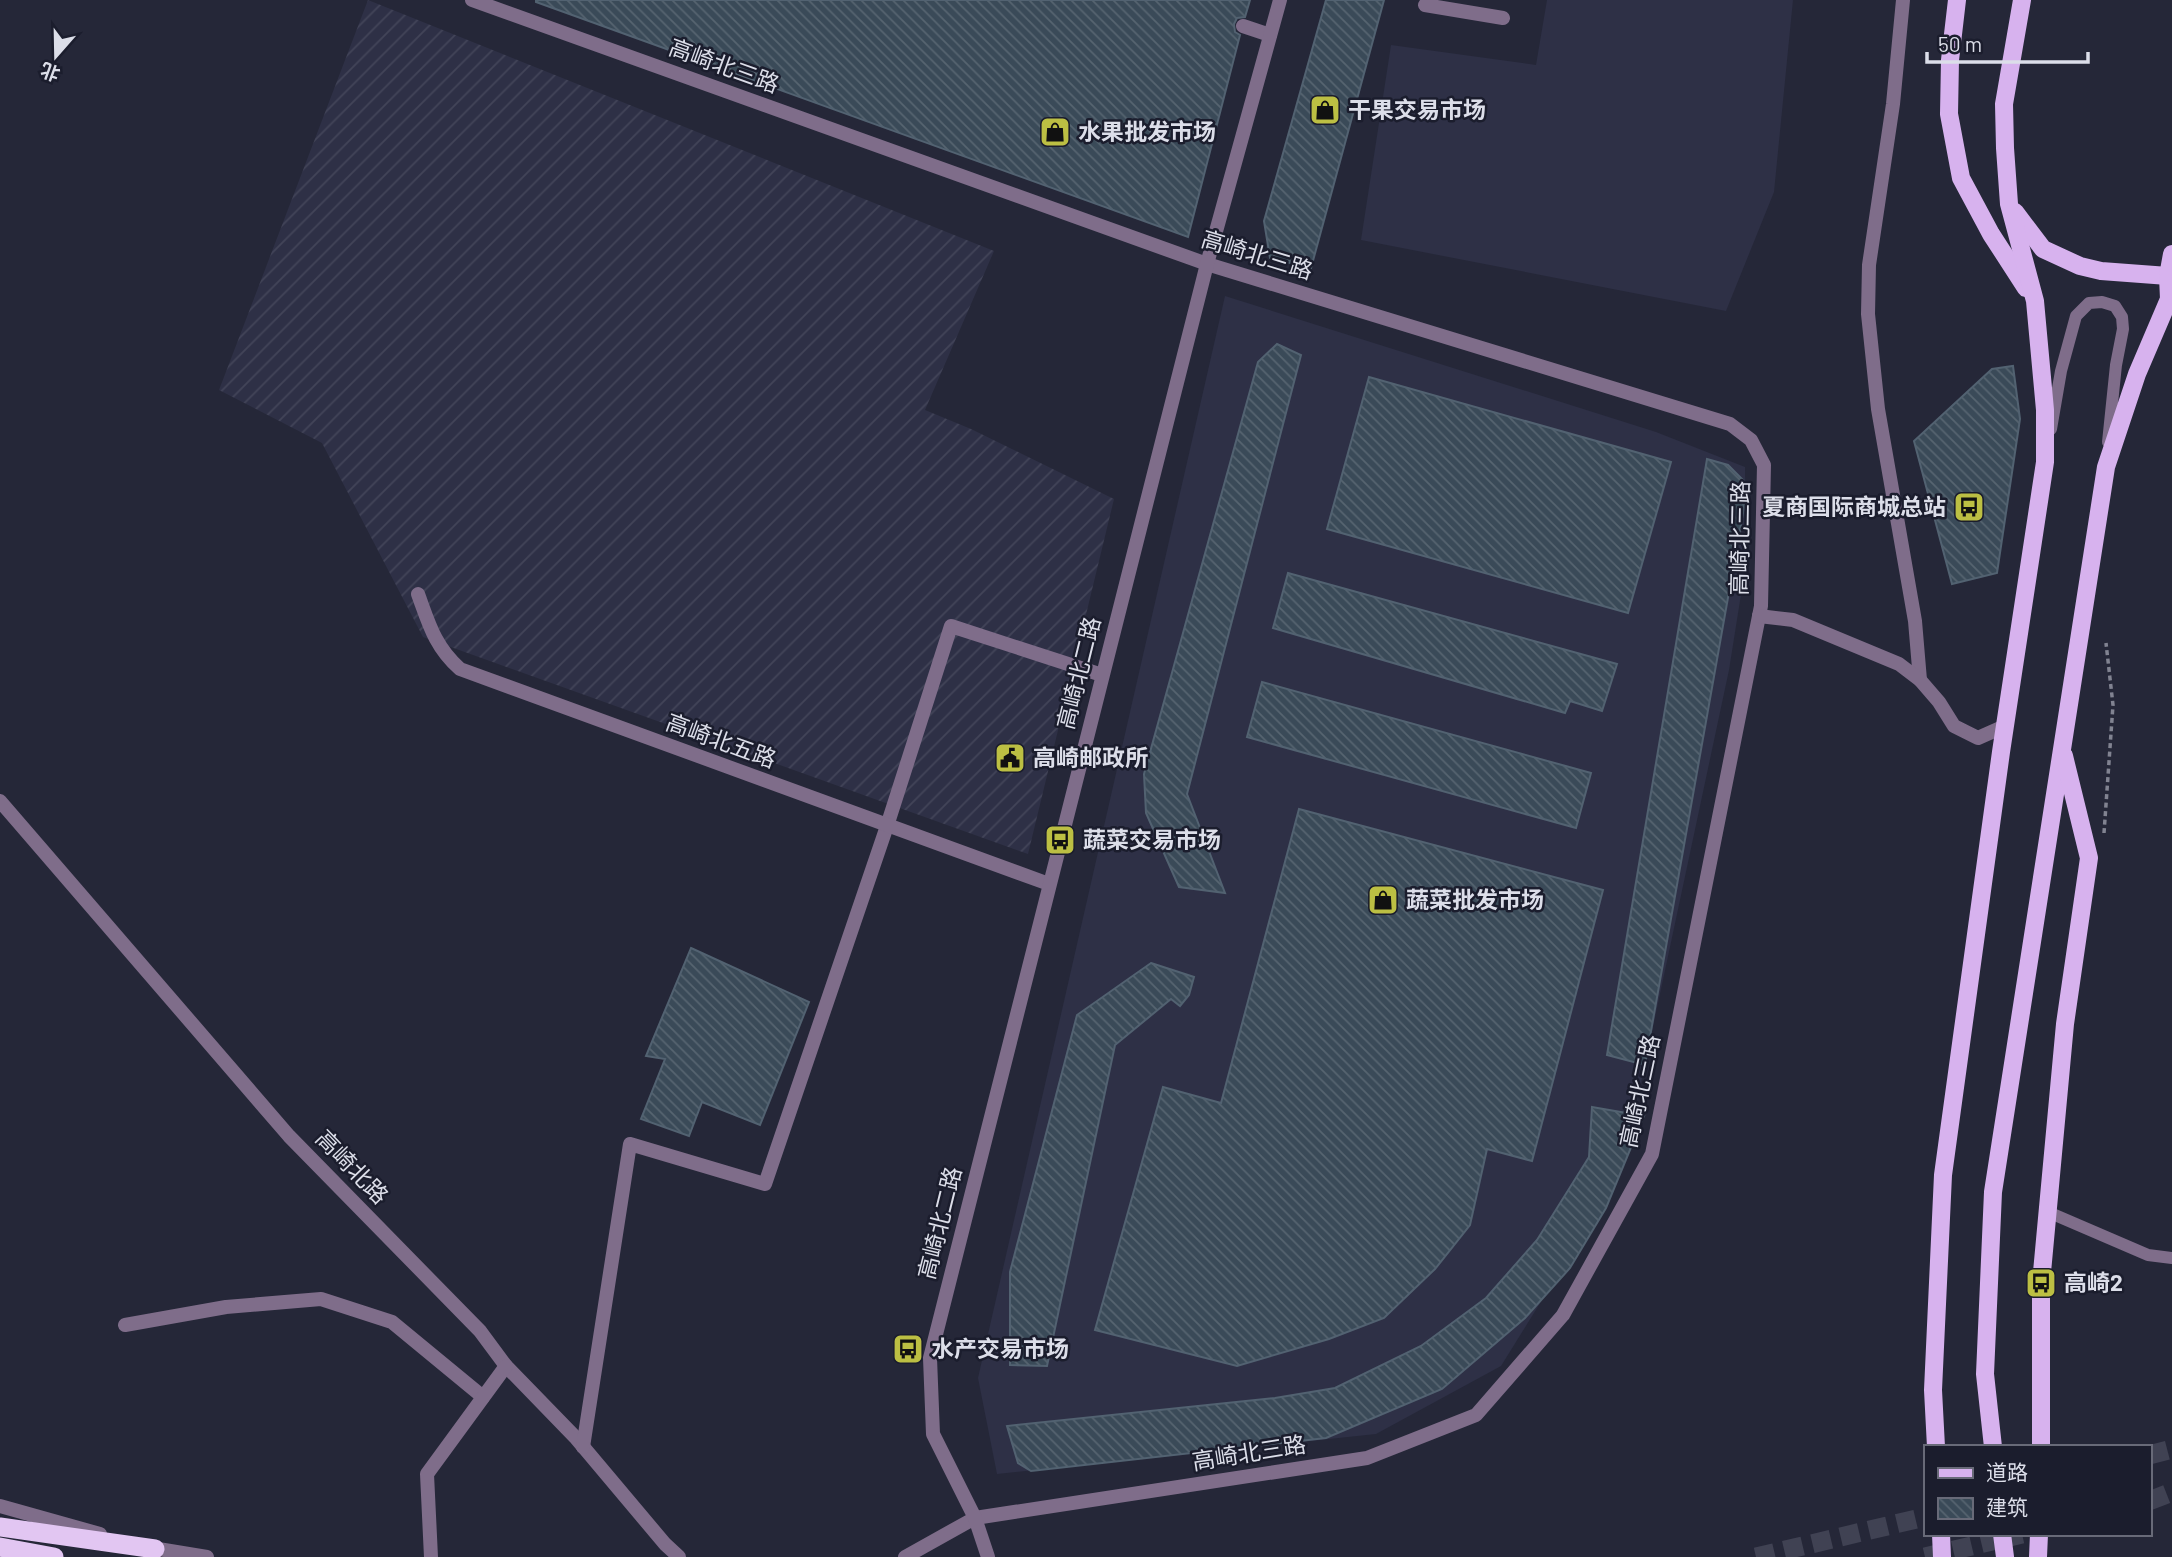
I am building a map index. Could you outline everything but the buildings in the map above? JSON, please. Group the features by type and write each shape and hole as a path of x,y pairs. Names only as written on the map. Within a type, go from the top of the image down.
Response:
{"highway":[{"path":"0,1527 155,1549"},
{"path":"0,1547 54,1557"}],"main road":[{"path":"1957,0 1950,60 1949,114 1961,178 1991,234 2035,301"},
{"path":"1936,1445 1933,1390 1943,1175 2005,726 2045,462 2045,410 2035,301 2009,204 2004,104 2022,0"},
{"path":"2009,204 2043,249 2080,266 2101,271 2170,275"},
{"path":"1993,1445 1985,1374 1993,1192 2106,467 2137,374 2171,298 2172,254"},
{"path":"2041,1445 2041,1283 2065,1024 2089,858 2062,745"},
{"path":"1941,1536 1942,1557"},
{"path":"2002,1536 2005,1557"},
{"path":"2038,1557 2039,1536"}],"street":[{"name":"高崎北三路","path":"472,0 1207,264 1730,424 1751,440 1764,465 1759,616 1652,1154 1563,1315 1476,1415 1367,1458 975,1518"},
{"name":"高崎北二路","path":"988,1557 975,1518 933,1434 930,1358 1207,264 1280,0"},
{"path":"1429,0 1425,5 1503,18"},
{"path":"1903,0 1893,104 1868,265 1868,314 1878,409 1915,621 1920,680"},
{"path":"1243,26 1270,35"},
{"name":"高崎北五路","path":"418,594 444,655 460,669 1049,884"},
{"path":"1759,616 1793,620 1899,664 1920,680 1939,702 1954,726 1978,738 2005,726"},
{"path":"583,1447 630,1144 765,1184 887,826 951,626 1102,675"},
{"name":"高崎北路","path":"0,802 289,1136 480,1331 506,1366 583,1447 679,1557"},
{"path":"125,1325 226,1307 321,1299 393,1322 484,1397"},
{"path":"431,1557 427,1474 506,1366"},
{"path":"0,1506 155,1549 207,1557"},
{"path":"905,1557 975,1518"}],"lane":[{"path":"2045,462 2061,371 2076,316 2090,303 2102,302 2115,306 2122,317 2123,329 2116,365 2106,467"},
{"path":"2048,1212 2148,1255 2172,1258"}],"shaded area":[{"path":"368,0 994,251 925,410 971,429 1114,499 1028,854 423,637 322,443 219,390"},
{"path":"1547,0 1793,0 1774,192 1726,311 1361,240 1391,45 1536,65"},
{"name":"蔬菜批发市场","path":"1225,296 1656,432 1745,467 1746,563 1729,670 1631,1130 1575,1247 1501,1366 1376,1434 997,1474 978,1378"}],"tunnel":[{"path":"2151,1454 2172,1449"},
{"path":"2151,1500 2172,1492"},
{"path":"1756,1557 1924,1517"},
{"path":"1925,1557 2014,1536"}],"place":[{"name":"干果交易市场","path":"1325,110"},
{"name":"水果批发市场","path":"1055,132"},
{"name":"夏商国际商城总站","path":"1969,507"},
{"name":"高崎邮政所","path":"1010,758"},
{"name":"蔬菜交易市场","path":"1060,840"},
{"name":"蔬菜批发市场","path":"1383,900"},
{"name":"高崎2","path":"2041,1283"},
{"name":"水产交易市场","path":"908,1349"}]}
